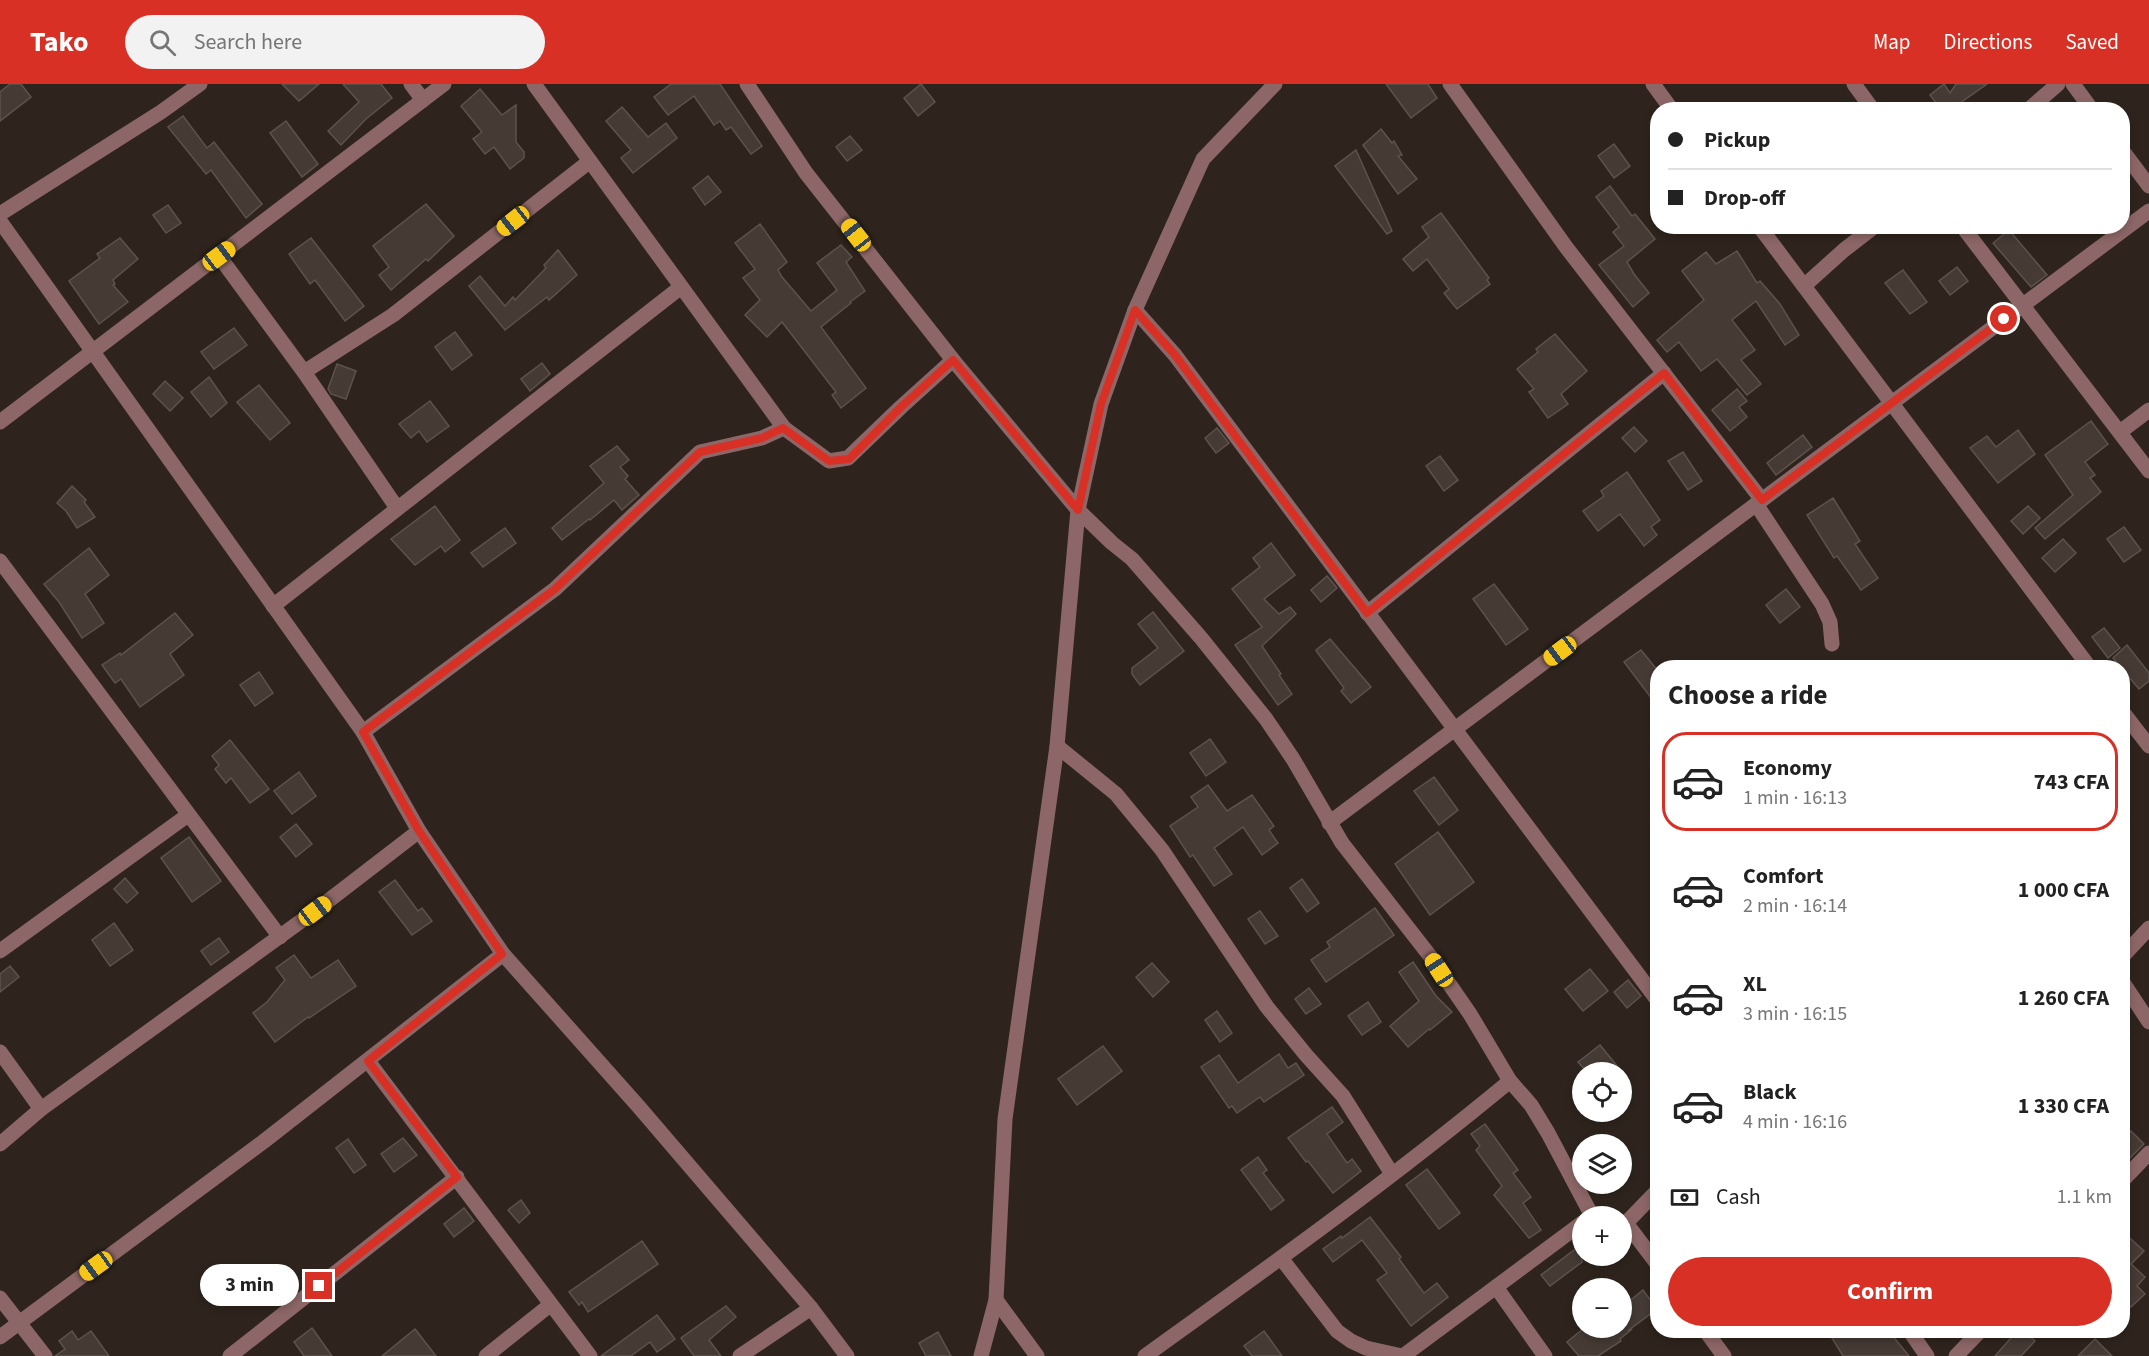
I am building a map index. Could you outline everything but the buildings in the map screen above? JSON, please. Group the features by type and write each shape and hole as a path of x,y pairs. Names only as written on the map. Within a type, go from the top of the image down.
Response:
{"street":[{"path":"200,84 1,224 363,732 419,831 502,954 639,1107 811,1308 847,1356"},
{"path":"411,84 423,100"},
{"path":"0,422 444,84"},
{"path":"534,84 783,428 829,461 849,459 901,407 953,360"},
{"path":"747,84 806,172 953,360 1078,510 1132,559 1201,638 1266,719 1293,759 1342,843 1430,956 1470,1014 1510,1081 1531,1105 1586,1206"},
{"path":"981,1356 996,1300 1005,1119 1057,746 1078,510 1101,404 1135,310 1203,159 1275,84"},
{"path":"1450,84 1566,247 1664,373 1759,502 1822,604 1830,622 1833,644"},
{"path":"1653,84 1666,102"},
{"path":"1854,84 1867,102"},
{"path":"2037,102 2058,84"},
{"path":"2073,84 2086,102"},
{"path":"304,372 393,315 590,161"},
{"path":"2130,161 2149,186"},
{"path":"2130,224 2149,210"},
{"path":"1765,234 2084,660"},
{"path":"1804,286 1865,234"},
{"path":"1968,234 2149,471"},
{"path":"1329,823 2117,234"},
{"path":"219,256 304,372 397,508"},
{"path":"273,606 681,287"},
{"path":"1135,310 1175,355 1650,990"},
{"path":"1367,613 1664,373"},
{"path":"2120,432 2149,410"},
{"path":"363,732 555,589 700,452 762,438 783,428"},
{"path":"0,561 280,937"},
{"path":"2130,721 2149,746"},
{"path":"1057,746 1116,794 1162,850 1268,1007 1306,1055 1343,1096 1392,1173"},
{"path":"0,951 188,814"},
{"path":"0,1144 41,1109 280,937 419,831"},
{"path":"2130,948 2149,928"},
{"path":"0,1337 263,1142 502,954"},
{"path":"2130,993 2149,1022"},
{"path":"0,1052 41,1109"},
{"path":"368,1061 590,1356"},
{"path":"1145,1356 1281,1258 1438,1140 1510,1081"},
{"path":"2130,1173 2149,1153"},
{"path":"235,1355 457,1177"},
{"path":"1632,1214 1650,1198"},
{"path":"1281,1258 1337,1331 1366,1348 1403,1356 1572,1230"},
{"path":"1632,1232 1650,1255"},
{"path":"1496,1287 1545,1356"},
{"path":"0,1298 45,1356"},
{"path":"996,1300 1037,1356"},
{"path":"486,1356 550,1305"},
{"path":"740,1356 811,1308"},
{"path":"1711,1338 1724,1356"},
{"path":"1915,1338 1927,1356"},
{"path":"1956,1356 1973,1338"}],"route":[{"path":"319,1286 457,1177 368,1061 502,954 419,831 363,732 555,589 700,452 762,438 783,428 829,461 849,459 901,407 953,360 1078,510 1101,404 1135,310 1175,355 1367,613 1664,373 1762,500 2004,319"}]}
